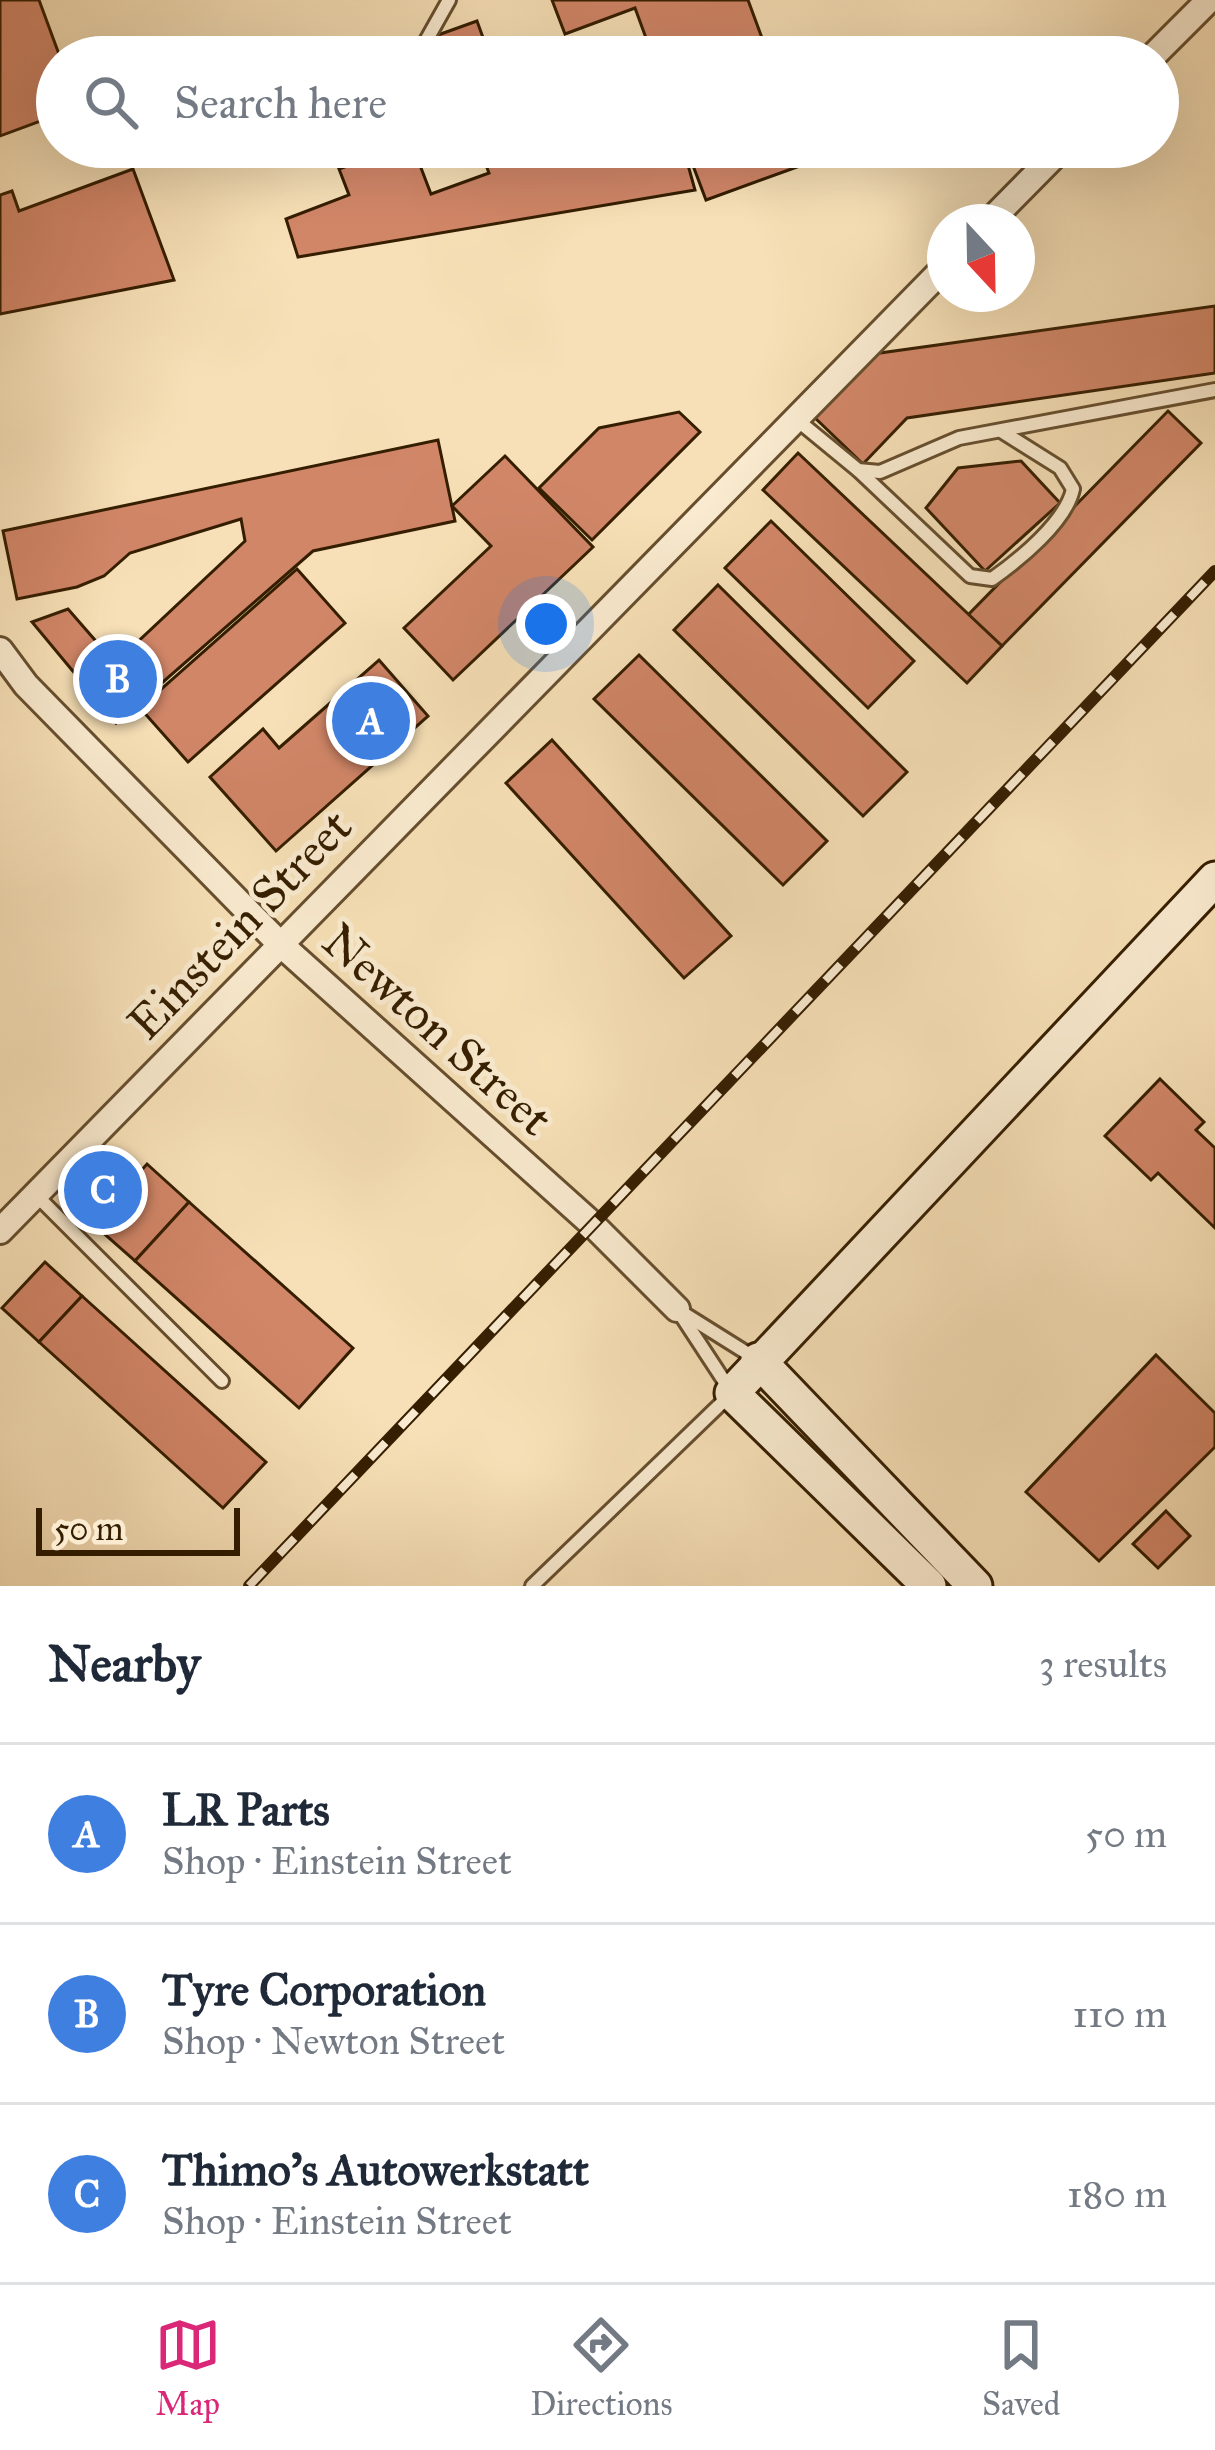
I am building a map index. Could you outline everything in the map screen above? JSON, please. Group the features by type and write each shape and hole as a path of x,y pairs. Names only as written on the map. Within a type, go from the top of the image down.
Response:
{"street":[{"path":"1173,36 1209,0"},
{"path":"1007,204 1042,168"},
{"name":"Einstein Street","path":"0,1231 278,942 927,285"},
{"name":"Newton Street","path":"0,650 26,686 278,942 592,1224 677,1310"},
{"path":"929,1586 732,1393 758,1360 1215,880"},
{"path":"758,1360 975,1586"}],"lane":[{"path":"429,36 449,0"},
{"path":"858,470 880,472 959,438 1215,390"},
{"path":"795,418 970,575 992,579 1044,532 1071,500 1073,489 1060,468 1000,430"},
{"path":"36,1195 221,1381"},
{"name":"Newton Street","path":"677,1310 758,1360"},
{"name":"Newton Street","path":"677,1310 732,1393"},
{"path":"532,1586 732,1393"}],"building":[{"path":"0,0 39,0 52,36 36,36 36,123 0,136"},
{"path":"552,0 748,0 761,36 645,36 635,8 565,34"},
{"path":"477,21 482,36 438,36"},
{"path":"421,168 431,194 489,173 487,168 689,168 695,190 298,257 286,219 349,195 339,169"},
{"path":"694,168 794,168 706,200"},
{"path":"133,169 174,280 0,314 0,195 12,191 19,211"},
{"path":"1215,306 1215,373 907,418 863,464 813,416 873,354"},
{"path":"1168,411 1201,443 1002,646 968,615"},
{"path":"679,412 700,432 592,540 539,488 599,428"},
{"path":"438,440 455,521 313,551 116,723 32,622 68,609 115,663 245,541 241,519 130,553 104,576 77,587 17,599 3,531"},
{"path":"798,453 1002,646 967,683 763,490"},
{"path":"505,456 593,547 453,680 404,628 491,546 452,506"},
{"path":"1021,461 1060,503 985,571 926,508 958,468"},
{"path":"771,521 914,661 868,708 725,568"},
{"path":"297,569 345,623 188,762 140,708"},
{"path":"718,585 907,772 863,816 674,630"},
{"path":"639,655 827,841 783,885 594,699"},
{"path":"379,660 428,716 276,851 210,777 263,729 279,748"},
{"path":"552,740 731,936 684,978 506,783"},
{"path":"1160,1079 1204,1122 1196,1130 1215,1148 1215,1228 1158,1173 1151,1180 1105,1136"},
{"path":"147,1164 189,1202 135,1261 93,1224"},
{"path":"189,1202 353,1348 299,1408 135,1261"},
{"path":"45,1262 82,1296 39,1342 2,1308"},
{"path":"82,1296 266,1462 223,1508 39,1342"},
{"path":"1156,1355 1215,1413 1215,1447 1099,1561 1026,1492"},
{"path":"1166,1511 1190,1536 1158,1568 1133,1544"}],"railway":[{"path":"249,1586 1215,571"}],"place":[{"name":"Tyre Corporation","path":"118,679"},
{"name":"LR Parts","path":"371,721"},
{"name":"Thimo's Autowerkstatt","path":"103,1190"}]}
